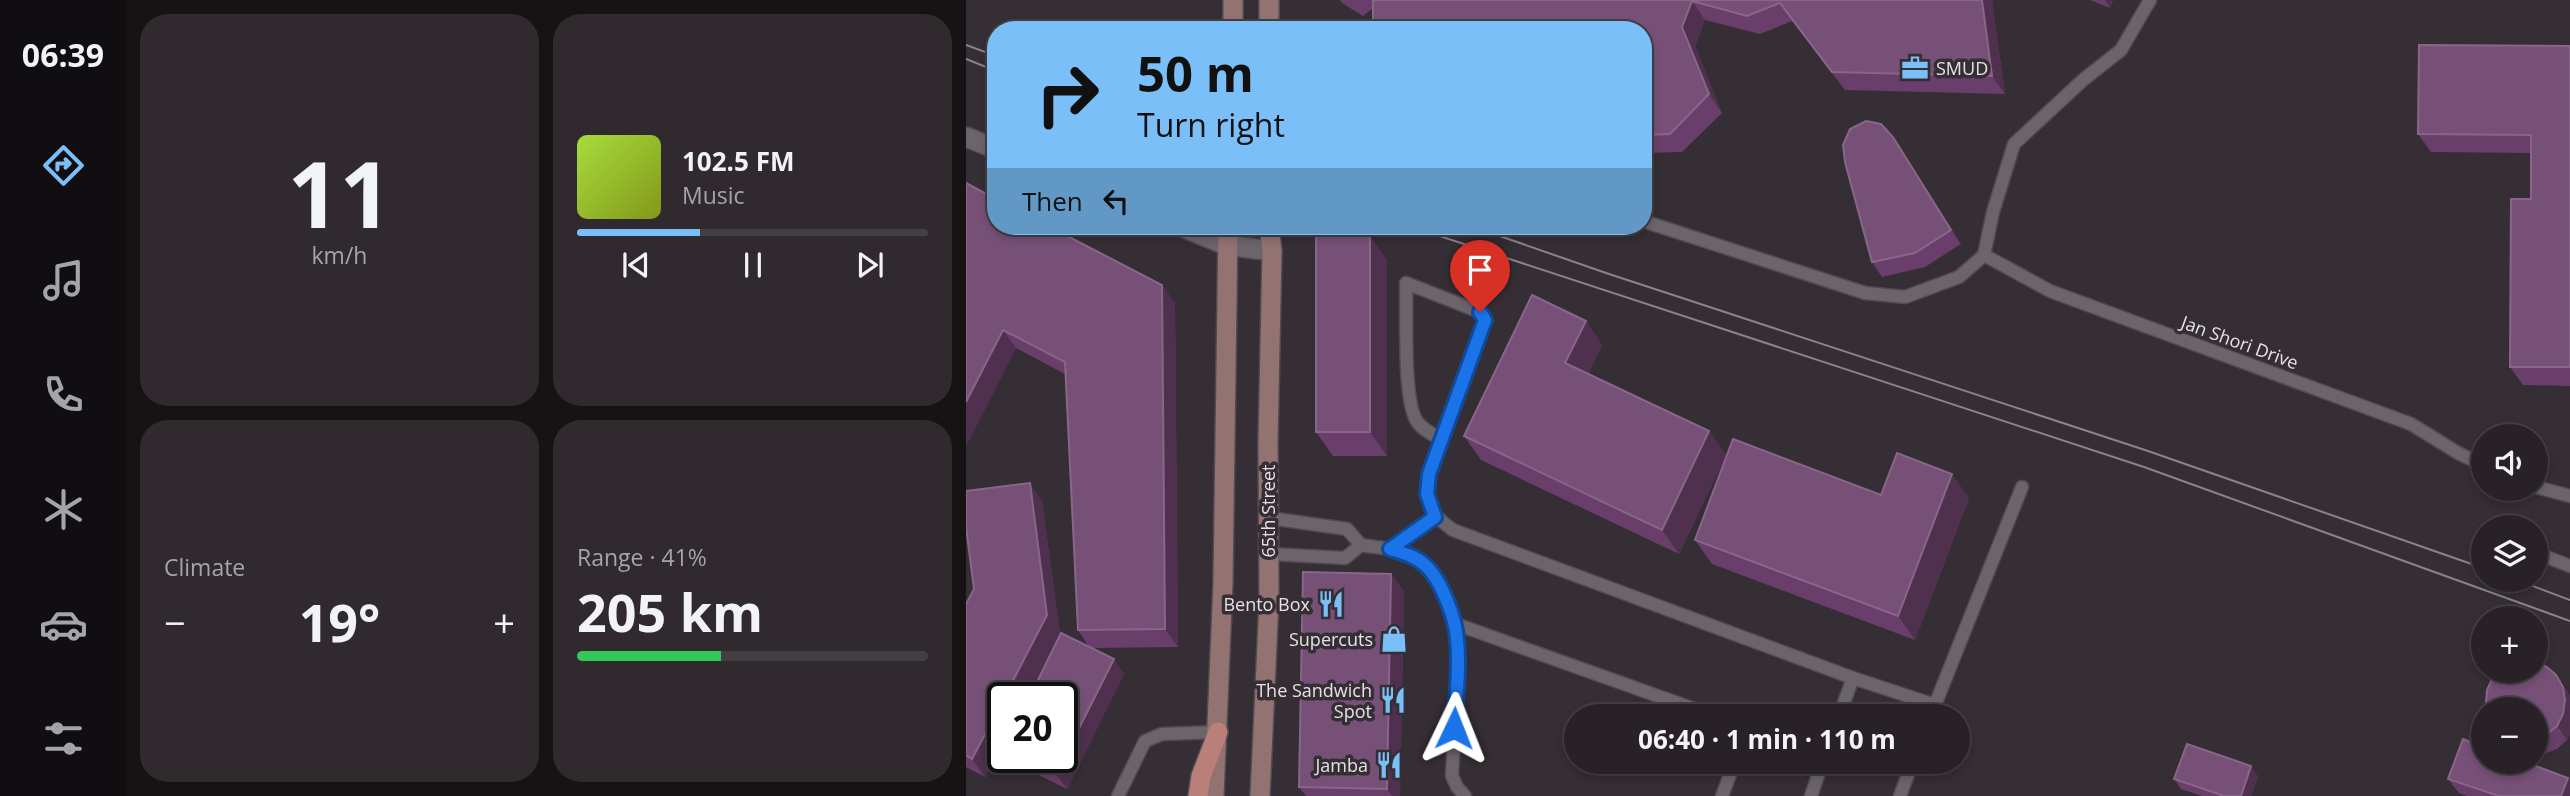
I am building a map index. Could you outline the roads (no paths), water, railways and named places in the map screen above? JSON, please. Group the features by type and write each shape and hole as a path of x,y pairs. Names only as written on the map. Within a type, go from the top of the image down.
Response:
{"main road":[{"path":"1233,0 1233,21"},
{"path":"1269,0 1269,21"},
{"path":"1214,796 1223,583 1227,235"},
{"name":"65th Street","path":"1260,796 1269,601 1270,235"},
{"path":"1198,796 1201,776 1218,732"}],"street":[{"path":"966,136 987,145"},
{"path":"1227,235 1272,251"}],"lane":[{"path":"1652,224 1865,293 1905,297 1959,277 1984,255 1993,212 2014,144 2083,80 2121,50 2150,0"},
{"name":"Jan Shori Drive","path":"1984,255 2050,291 2411,424 2471,459"},
{"path":"1441,439 1416,421 1409,402 1406,283 1475,310 1485,320 1429,474 1427,487 1435,517 1453,530 1918,704"},
{"path":"1935,704 2022,487"},
{"path":"2548,490 2570,496"},
{"path":"1390,549 1435,517"},
{"path":"1269,518 1347,529 1361,545 1412,555 1426,565 1440,585 1457,638 1452,776 1465,796"},
{"path":"1268,554 1345,558 1361,545"},
{"path":"2548,558 2570,566"},
{"path":"1453,623 1680,704"},
{"path":"1843,704 1853,678"},
{"path":"1118,796 1145,741 1162,734 1218,732"},
{"path":"1721,796 1730,774"},
{"path":"1811,796 1819,774"},
{"path":"1900,796 1908,774"}],"tram line":[{"path":"966,45 987,53"},
{"path":"966,59 987,67"},
{"path":"1436,235 2144,467 2570,621"},
{"path":"1497,235 2148,451 2471,564"},
{"path":"2548,592 2570,600"}],"place":[{"name":"SMUD","path":"1915,68"},
{"name":"Bento Box","path":"1331,604"},
{"name":"Supercuts","path":"1394,639"},
{"name":"The Sandwich Spot","path":"1393,700"},
{"name":"Jamba","path":"1389,765"}]}
